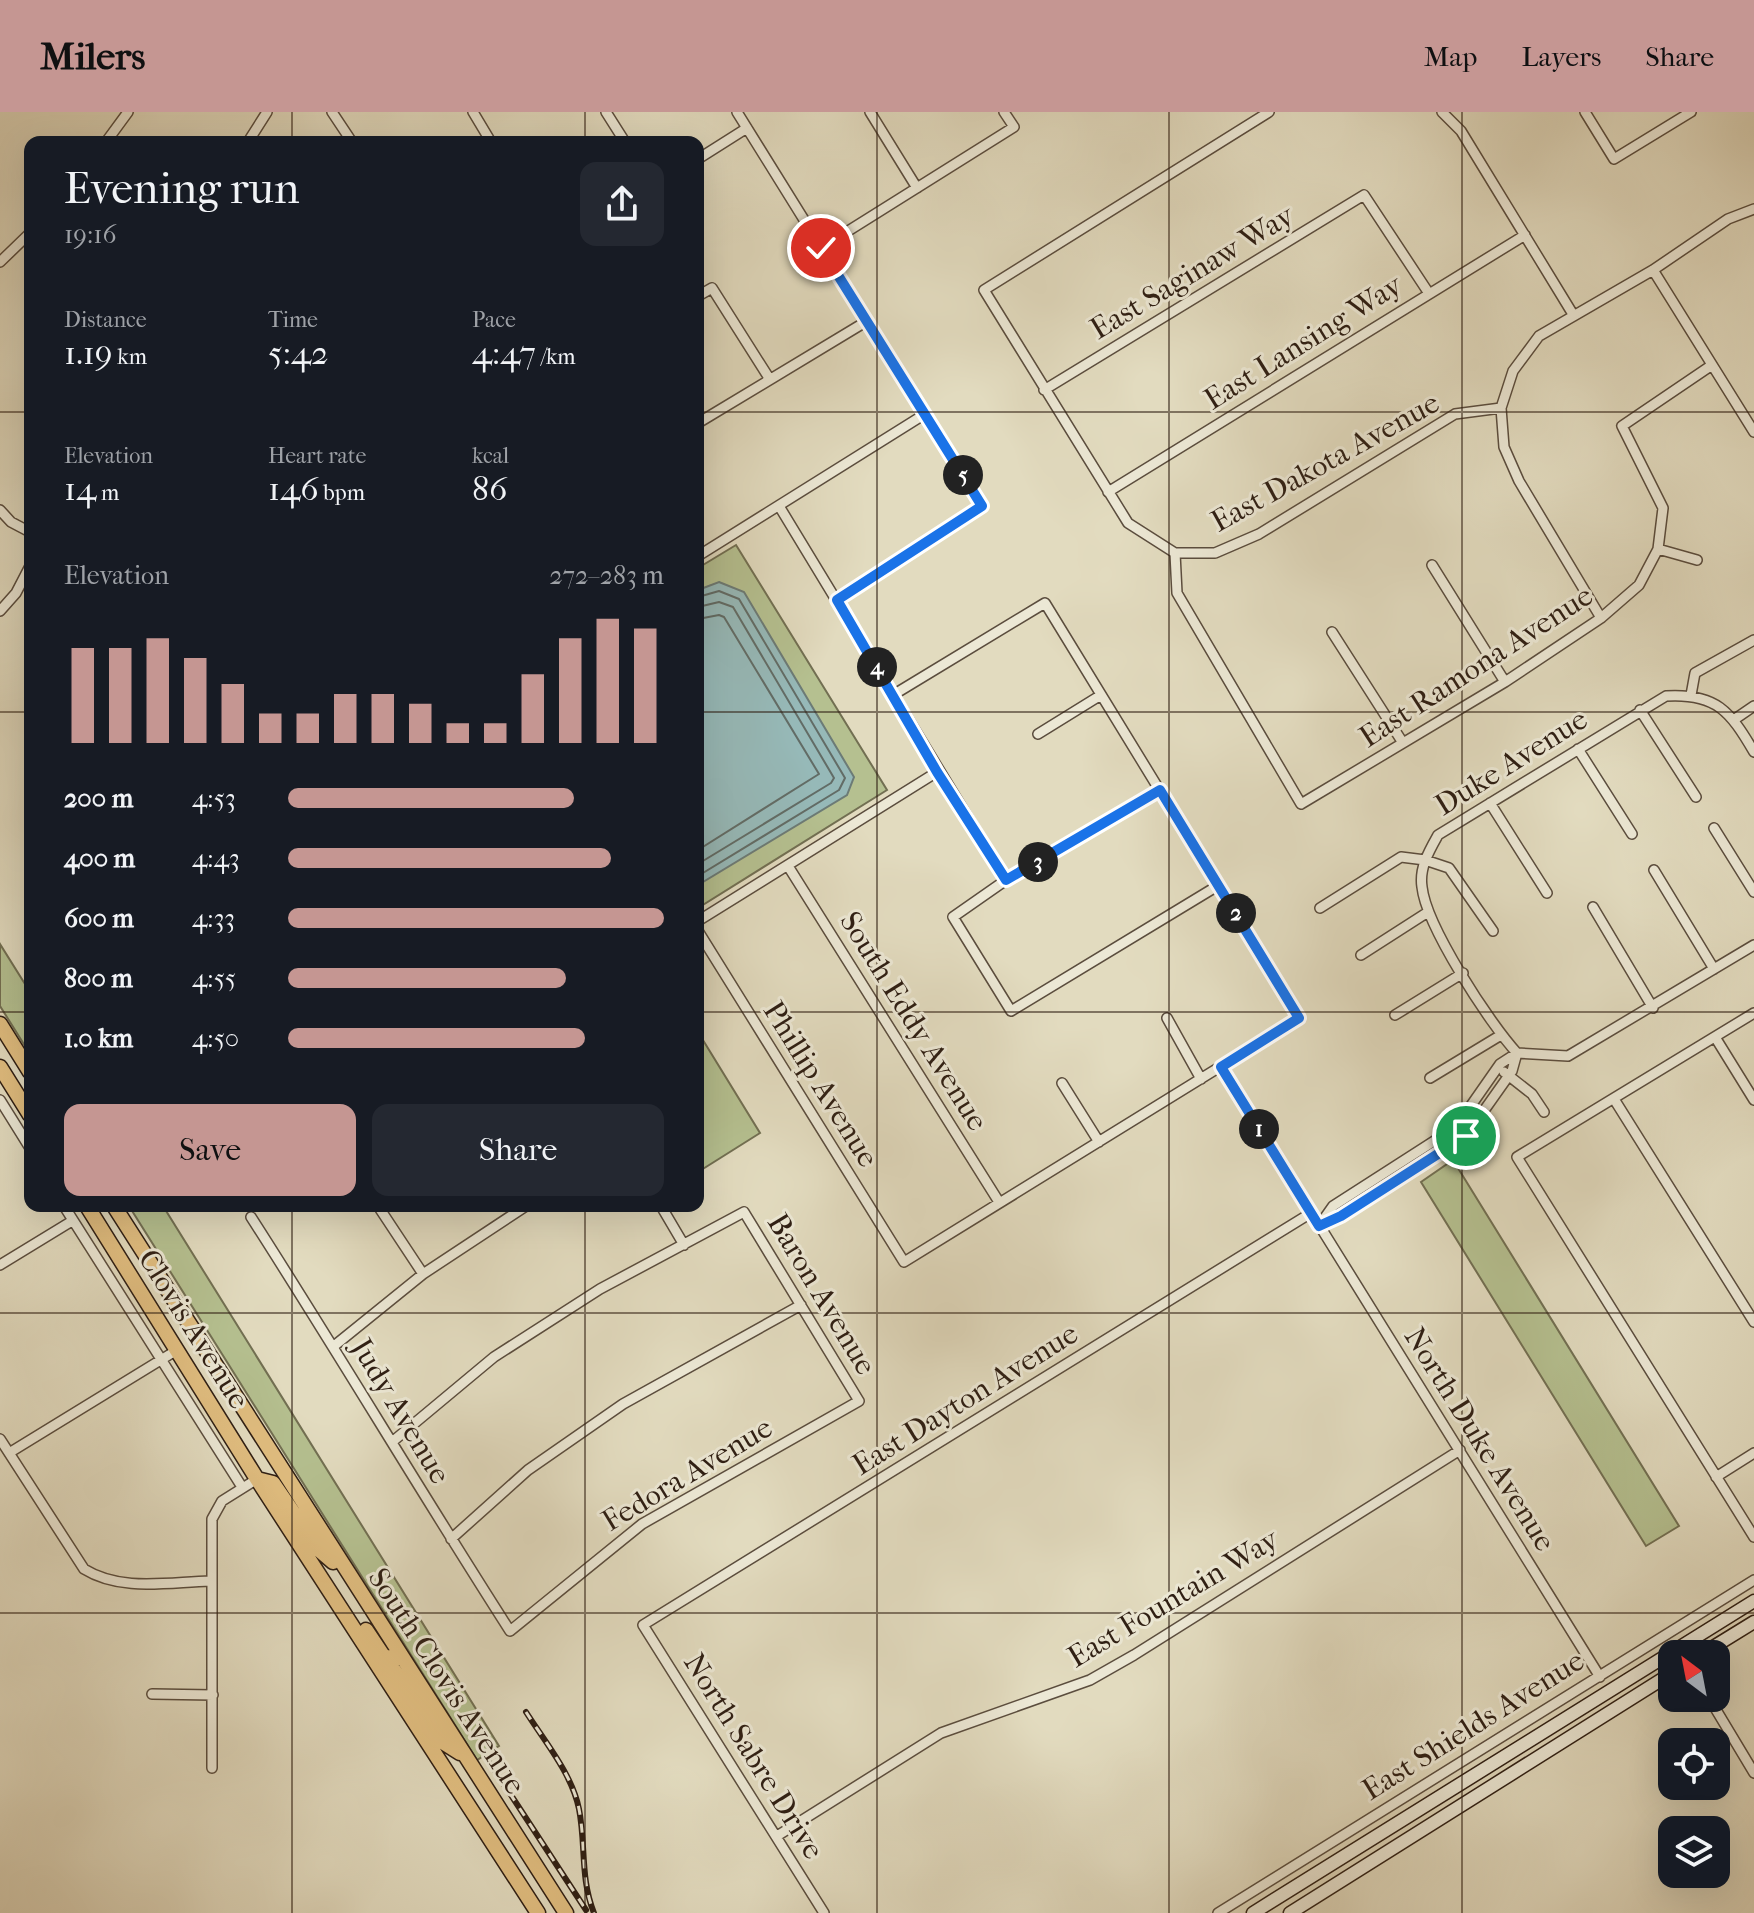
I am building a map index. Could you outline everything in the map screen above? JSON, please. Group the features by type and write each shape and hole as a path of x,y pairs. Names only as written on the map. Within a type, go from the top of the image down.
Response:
{"main road":[{"path":"0,1024 24,1062"},
{"path":"0,1067 24,1105"},
{"name":"Clovis Avenue","path":"93,1212 257,1479"},
{"name":"Clovis Avenue","path":"118,1212 283,1476"},
{"name":"South Clovis Avenue","path":"283,1476 566,1913"},
{"path":"257,1479 273,1483 319,1550 343,1568"},
{"name":"South Clovis Avenue","path":"257,1479 538,1913"},
{"path":"337,1601 347,1602 384,1657 401,1658"},
{"name":"East Shields Avenue","path":"1697,1640 1754,1601"},
{"path":"1725,1640 1754,1622"},
{"name":"East Shields Avenue","path":"1253,1913 1658,1665"},
{"path":"381,1669 394,1670 441,1741 464,1755"},
{"name":"East Shields Avenue","path":"1290,1913 1658,1682"}],"street":[{"path":"110,136 128,112"},
{"path":"252,136 267,112"},
{"path":"332,112 348,136"},
{"path":"473,112 487,136"},
{"path":"606,112 621,136"},
{"path":"737,112 982,506 837,600"},
{"path":"870,112 917,188"},
{"path":"821,248 1014,127 1004,112"},
{"path":"1175,553 1128,523 984,290 1269,112"},
{"path":"1442,112 1461,131 1574,316"},
{"path":"1585,112 1614,159 1691,112"},
{"path":"704,155 747,128"},
{"name":"East Saginaw Way","path":"1044,390 1364,195 1428,292"},
{"path":"1601,618 1519,481 1504,447 1501,408 1513,371 1539,336 1653,270 1728,219 1754,209"},
{"name":"East Lansing Way","path":"1108,492 1525,235"},
{"path":"0,262 24,239"},
{"path":"1653,270 1754,432"},
{"path":"704,293 712,288 769,378"},
{"path":"704,419 867,321"},
{"name":"East Ramona Avenue","path":"1175,553 1177,593 1301,804 1505,682 1601,618 1639,585 1658,549 1663,508 1622,426 1712,365"},
{"name":"East Dakota Avenue","path":"1175,553 1215,553 1259,534 1455,414 1501,408"},
{"path":"704,552 925,414"},
{"path":"779,506 937,772 1006,880"},
{"path":"0,510 11,522 24,529"},
{"path":"1658,549 1697,560"},
{"path":"1432,565 1505,682"},
{"path":"0,611 16,593 24,578"},
{"path":"893,695 1045,603 1299,1018 999,1202"},
{"path":"1332,632 1403,743"},
{"path":"1754,640 1695,673 1691,695 1716,704 1735,719 1754,752"},
{"path":"1038,734 1101,695"},
{"name":"Duke Avenue","path":"1517,1053 1501,1035 1428,912 1421,885 1425,860 1438,835 1640,710 1666,696 1691,695"},
{"path":"1735,719 1754,706"},
{"path":"1640,710 1696,797"},
{"path":"1578,749 1632,834"},
{"path":"704,917 937,772"},
{"path":"1160,790 1006,880 953,917 1011,1011 1219,885"},
{"path":"1490,803 1547,893"},
{"path":"1714,828 1754,892"},
{"path":"1320,908 1401,857 1425,860 1449,868 1493,931"},
{"name":"South Eddy Avenue","path":"788,866 999,1202"},
{"path":"1654,870 1714,969"},
{"path":"1593,907 1653,1008"},
{"path":"1361,955 1428,912"},
{"name":"Phillip Avenue","path":"704,941 904,1262 999,1202"},
{"path":"1319,1226 1333,1206 1456,1127 1498,1068 1517,1053 1568,1056 1754,945"},
{"path":"1395,1015 1463,973"},
{"path":"1754,1013 1517,1157 1754,1537"},
{"path":"1167,1018 1201,1079"},
{"path":"1430,1078 1501,1035"},
{"path":"1715,1037 1754,1100"},
{"path":"1319,1226 1341,1216 1466,1136 1509,1075 1517,1053"},
{"name":"North Duke Avenue","path":"1221,1067 1600,1677"},
{"path":"1498,1068 1532,1094 1544,1112"},
{"path":"1062,1083 1099,1142"},
{"path":"1614,1099 1754,1322"},
{"path":"0,1100 3,1112 24,1140"},
{"path":"67,1212 242,1487"},
{"path":"382,1212 423,1274"},
{"path":"334,1346 423,1274 516,1212"},
{"path":"392,1442 494,1357 600,1289 684,1245 665,1212"},
{"name":"Baron Avenue","path":"684,1245 744,1212 859,1401"},
{"name":"East Dayton Avenue","path":"643,1625 1311,1213"},
{"name":"Judy Avenue","path":"251,1217 510,1631"},
{"path":"0,1265 72,1221"},
{"path":"451,1539 528,1470 623,1404 801,1305"},
{"path":"9,1453 177,1350"},
{"name":"Fedora Avenue","path":"510,1631 642,1524 859,1401"},
{"path":"0,1439 84,1569 116,1583 210,1581"},
{"name":"East Fountain Way","path":"777,1836 941,1733 1090,1680 1460,1450"},
{"path":"1716,1477 1754,1453"},
{"path":"212,1768 210,1581 213,1515 222,1501 257,1479"},
{"name":"East Shields Avenue","path":"1218,1913 1754,1580"},
{"name":"North Sabre Drive","path":"643,1625 824,1913"},
{"path":"1668,1634 1672,1640"},
{"path":"152,1694 213,1695"},
{"path":"1717,1712 1754,1773"}],"green space":[{"path":"736,545 887,790 704,904 704,564"},
{"path":"0,944 24,982 24,1044 0,1006"},
{"path":"704,1042 760,1133 704,1168"},
{"path":"1453,1160 1679,1526 1646,1546 1421,1182"},
{"path":"133,1212 167,1212 499,1746 477,1760"}],"water":[{"path":"719,582 744,592 854,777 847,795 704,881 704,588"}],"railway":[{"path":"526,1712 557,1759 575,1796 581,1822 587,1887 594,1913"},
{"path":"490,1763 586,1910"}],"route":[{"path":"821,248 982,506 837,600 937,772 1006,880 1160,790 1299,1018 1221,1067 1319,1226 1341,1216 1466,1136"}]}
